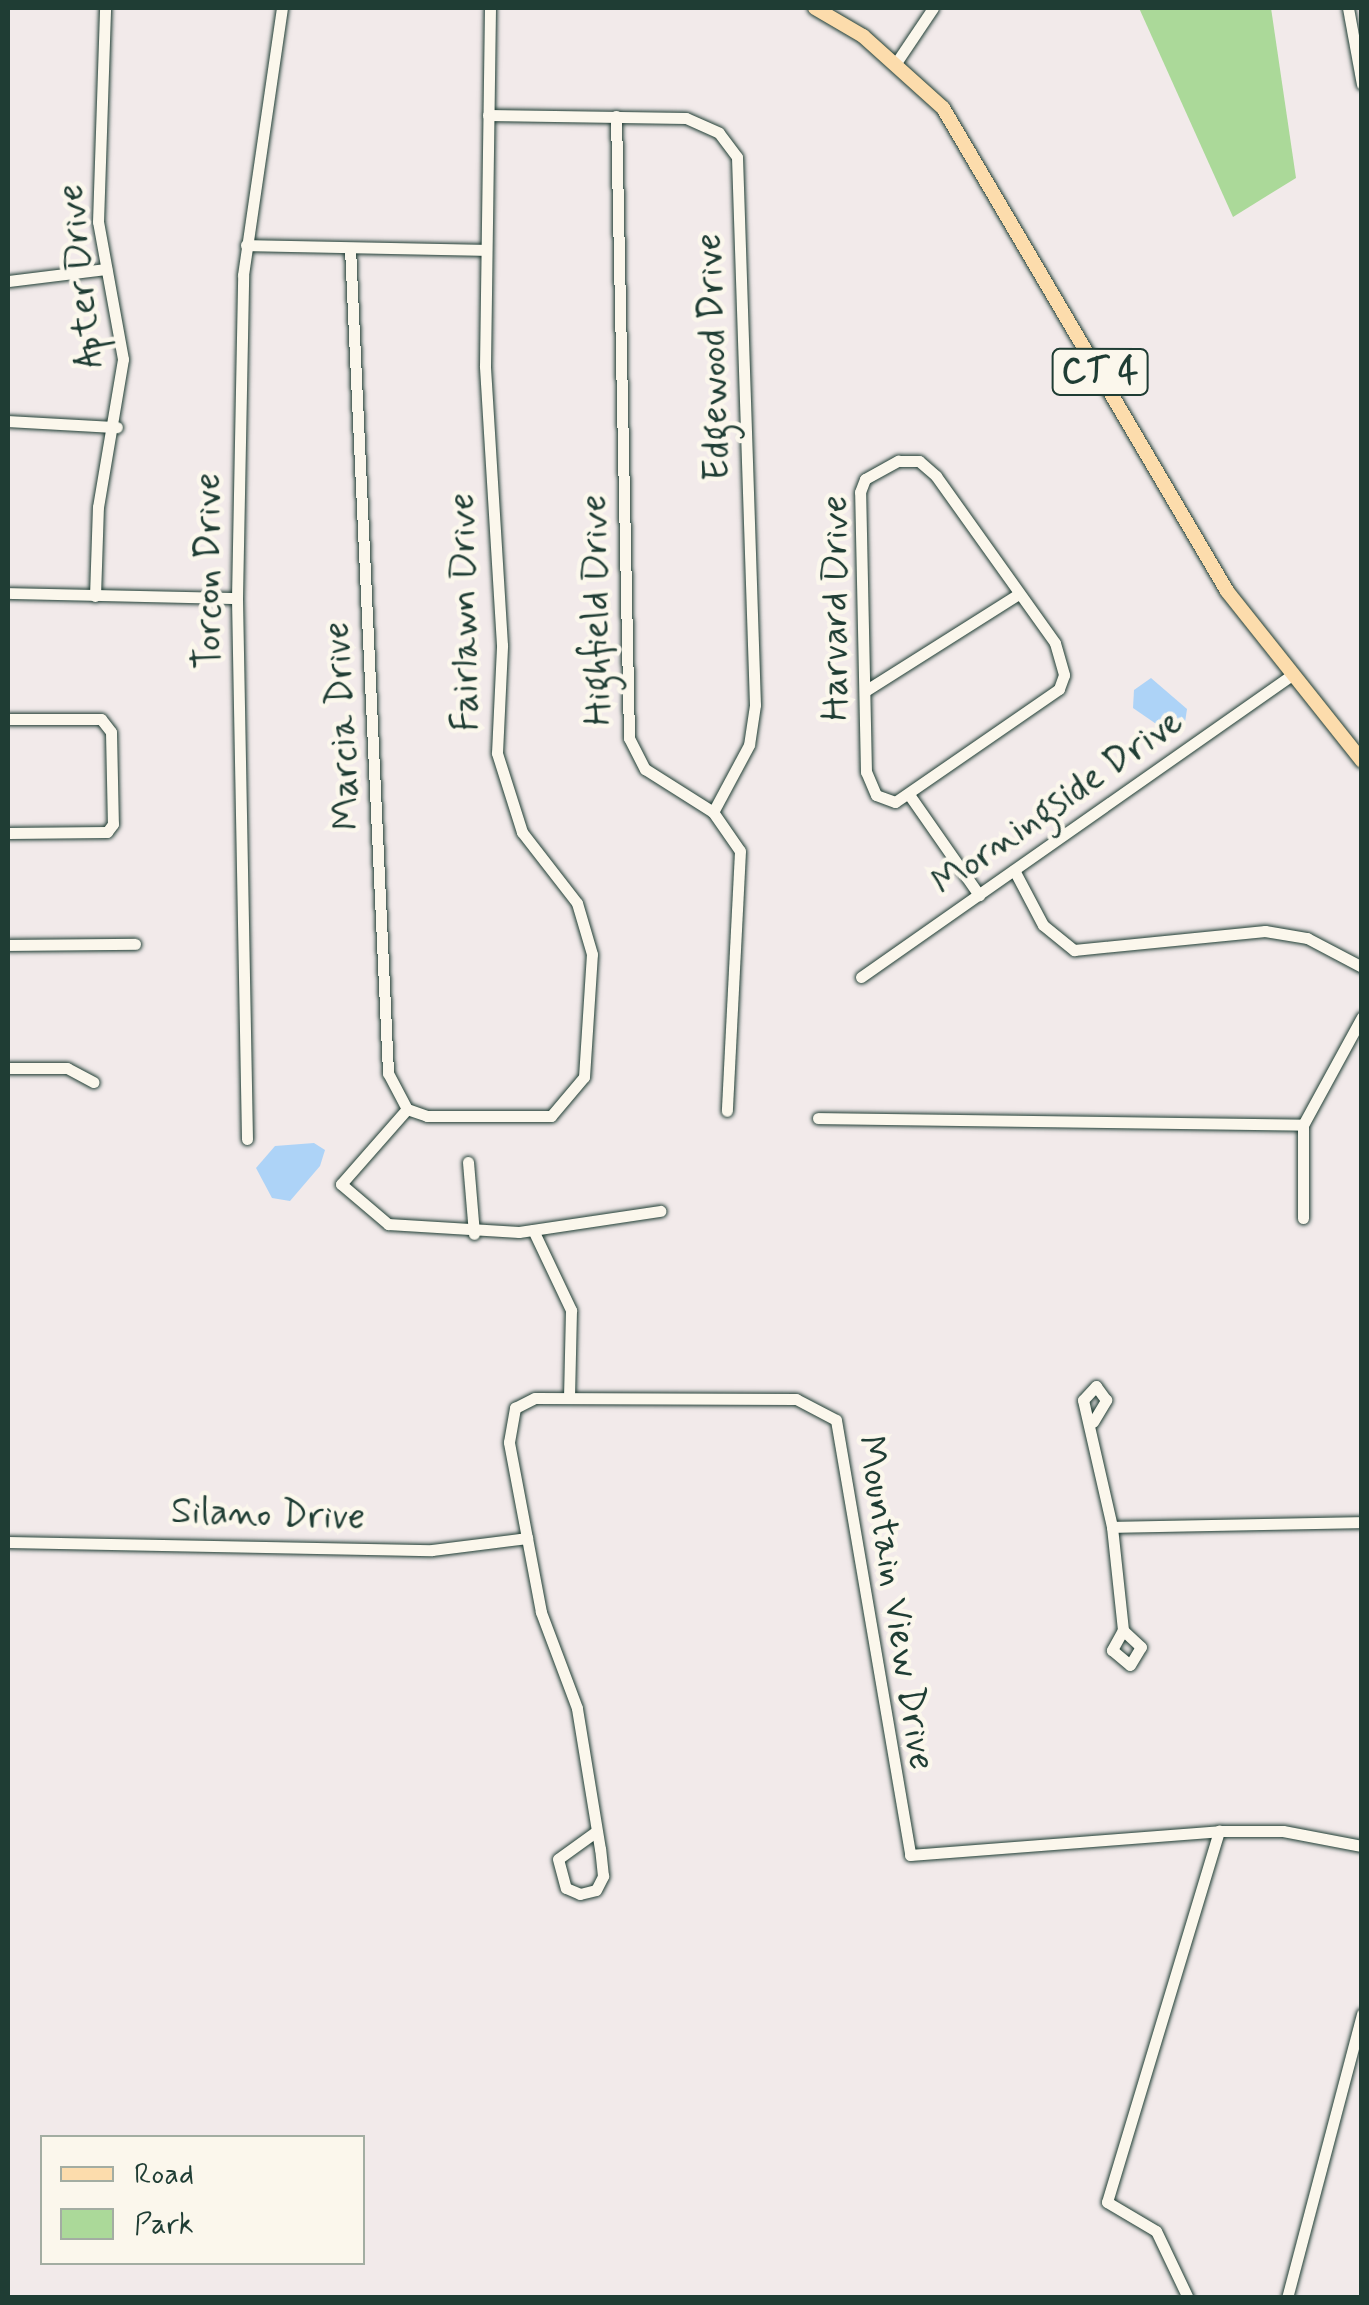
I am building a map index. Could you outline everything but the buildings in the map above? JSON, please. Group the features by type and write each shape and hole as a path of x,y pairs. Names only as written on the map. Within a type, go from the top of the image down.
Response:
{"main road":[{"name":"CT 4","path":"816,8 896,62 978,156 1227,591 1289,676 1362,761"}],"street":[{"name":"Apter Drive","path":"95,596 98,507 117,427 123,359 98,222 104,8"},
{"name":"Torcon Drive","path":"247,1139 238,598 246,245 282,8"},
{"name":"Fairlawn Drive","path":"407,1108 492,1118 551,1116 578,1094 592,954 577,903 522,832 500,773 485,250 490,8"},
{"path":"896,62 932,8"},
{"path":"1348,8 1362,84"},
{"name":"Edgewood Drive","path":"488,115 616,116 702,122 737,156 755,706 749,745 713,812"},
{"name":"Highfield Drive","path":"616,116 629,738 646,769 713,812 737,841 742,866 726,1112"},
{"path":"246,245 485,250"},
{"name":"Marcia Drive","path":"350,248 388,1072 407,1108"},
{"path":"8,280 106,269"},
{"path":"8,421 117,427"},
{"name":"Harvard Drive","path":"919,461 1017,595 1062,660 1058,689 910,796 876,795 866,772 865,479 919,461"},
{"path":"8,594 238,598"},
{"path":"866,692 1017,595"},
{"name":"Morningside Drive","path":"860,977 1289,676"},
{"path":"8,719 100,719 111,732 113,824 107,832 8,832"},
{"path":"910,796 979,895"},
{"path":"1014,870 1043,925 1074,950 1266,930 1307,938 1362,966"},
{"path":"8,944 135,944"},
{"path":"1303,1218 1303,1125 1362,1017"},
{"path":"8,1068 66,1068 92,1082"},
{"path":"407,1108 341,1184 388,1224 474,1234 533,1230 660,1210"},
{"path":"818,1118 1303,1125"},
{"path":"468,1162 474,1234"},
{"path":"533,1230 571,1310 569,1398"},
{"name":"Mountain View Drive","path":"594,1833 558,1859 566,1888 580,1894 596,1890 603,1876 578,1708 541,1612 527,1538 510,1418 524,1402 569,1398 796,1398 836,1420 902,1842 915,1856 1219,1831"},
{"path":"1094,1422 1112,1527 1123,1630"},
{"path":"1112,1527 1362,1522"},
{"name":"Silano Drive","path":"8,1542 432,1550 527,1538"},
{"path":"1188,2298 1156,2231 1107,2202 1219,1831 1283,1830 1362,1846"},
{"path":"1287,2298 1362,2014"}],"green space":[{"path":"1139,8 1271,8 1296,178 1233,217"}],"water":[{"path":"1151,678 1187,709 1184,729 1165,730 1133,708 1134,690"},
{"path":"314,1143 325,1150 320,1166 290,1201 272,1198 256,1168 275,1146"}]}
